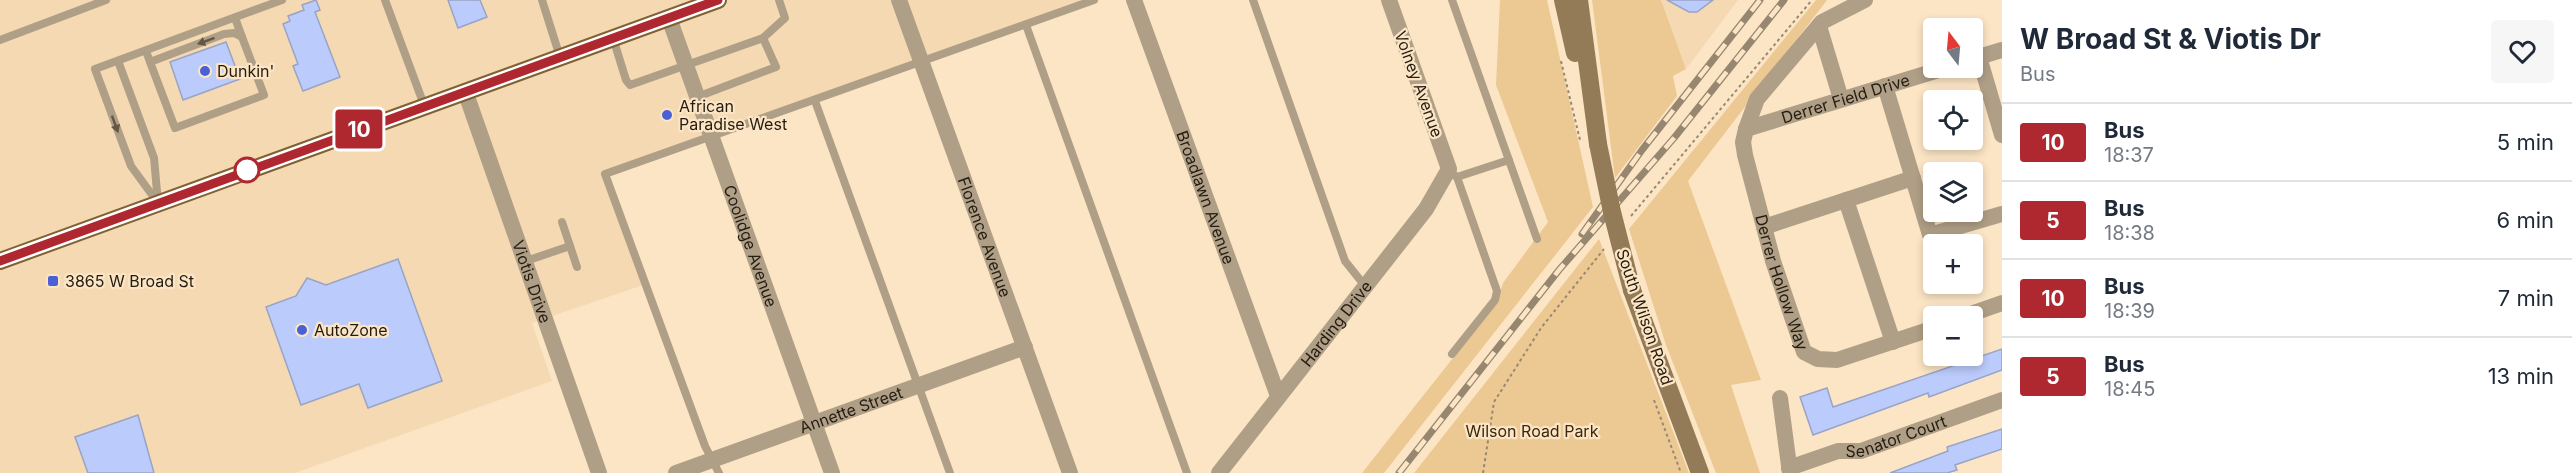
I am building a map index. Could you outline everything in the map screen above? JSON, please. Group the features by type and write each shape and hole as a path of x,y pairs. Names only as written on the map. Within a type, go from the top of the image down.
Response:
{"main road":[{"path":"0,261 718,0"},
{"name":"South Wilson Road","path":"1563,0 1594,121"},
{"name":"South Wilson Road","path":"1579,0 1594,121 1589,143 1612,212 1632,290 1701,473"}],"street":[{"name":"Florence Avenue","path":"899,0 1070,473"},
{"name":"Broadlawn Avenue","path":"1134,0 1278,396"},
{"name":"Volney Avenue","path":"1389,0 1453,173"},
{"path":"1748,123 1757,99 1819,26 1865,0"},
{"name":"Coolidge Avenue","path":"669,18 832,473"},
{"path":"1819,26 1841,99"},
{"path":"1983,56 2002,50"},
{"name":"Derrer Field Drive","path":"1748,123 1923,75"},
{"path":"1983,78 2002,135"},
{"path":"1885,86 1930,236 2002,214"},
{"name":"Viotis Drive","path":"465,91 599,473"},
{"name":"Derrer Hollow Way","path":"1748,123 1743,142 1745,155 1764,227 1804,352 1827,361 1923,332"},
{"name":"Harding Drive","path":"1219,473 1453,173"},
{"path":"1764,227 1913,178"},
{"path":"1846,200 1893,342"},
{"path":"1983,310 2002,303"},
{"name":"Annette Street","path":"676,473 717,466 814,424 1025,347"},
{"path":"1780,398 1790,471"},
{"name":"Senator Court","path":"1790,471 1838,451 1861,450 2002,400"}],"lane":[{"path":"0,40 106,0"},
{"path":"158,203 131,166 95,69 282,0"},
{"path":"385,0 424,105"},
{"path":"542,0 560,57"},
{"path":"612,38 626,80 630,85 763,38 785,18 779,0"},
{"path":"717,466 705,446 605,174 1094,0"},
{"path":"1253,0 1345,261 1365,286"},
{"path":"1452,0 1537,239"},
{"path":"146,51 175,128 264,95 235,18"},
{"path":"1026,25 1187,473"},
{"path":"150,62 224,34 234,33 242,37"},
{"path":"697,97 776,67 763,38"},
{"path":"118,61 154,158 158,203"},
{"path":"815,100 950,473"},
{"path":"1452,354 1494,300 1497,291 1453,173 1509,160"},
{"path":"562,222 577,267"},
{"path":"526,261 570,246"}],"path":[{"path":"1560,57 1589,143"}],"shaded area":[{"path":"0,0 1093,0 607,174 646,284 532,323 552,381 295,473 0,473"},
{"path":"1661,0 1738,0 1686,69"}],"green space":[{"path":"1500,0 1547,0 1593,207 1384,473 1362,473 1498,301 1503,283 1548,222 1496,85"},
{"path":"1592,0 1661,0 1686,69 1673,76 1677,96 1615,178"},
{"path":"1816,0 1827,0 1688,181 1761,380 1731,385 1760,473 1716,473 1666,345 1629,229"},
{"name":"Wilson Road Park","path":"1599,239 1689,473 1414,473"}],"building":[{"path":"316,0 320,10 315,12 340,77 303,91 293,66 298,64 283,24 290,21 288,16 304,10 302,5"},
{"path":"448,0 480,0 487,17 458,28"},
{"path":"1667,0 1713,0 1697,12 1689,12"},
{"name":"Dunkin'","path":"226,42 240,79 183,100 170,62"},
{"path":"398,259 442,381 368,408 359,384 301,405 266,307 296,296 307,278 326,285"},
{"path":"2002,349 2002,370 1929,397 1928,393 1813,435 1800,397 1827,388 1833,407 1952,366 1983,366 1983,356"},
{"path":"138,415 154,473 88,473 75,437"},
{"path":"2002,429 2002,449 1955,465 1957,470 1947,473 1890,473 1948,451 1947,447"}],"railway":[{"path":"1582,234 1642,150 1760,0"},
{"path":"1399,473 1559,270 1674,138 1784,0"}],"bus line":[{"name":"10","path":"0,261 718,0"}],"place":[{"name":"Dunkin'","path":"205,71"},
{"name":"African Paradise West","path":"667,115"},
{"name":"3865 W Broad St","path":"53,281"},
{"name":"AutoZone","path":"302,330"}]}
